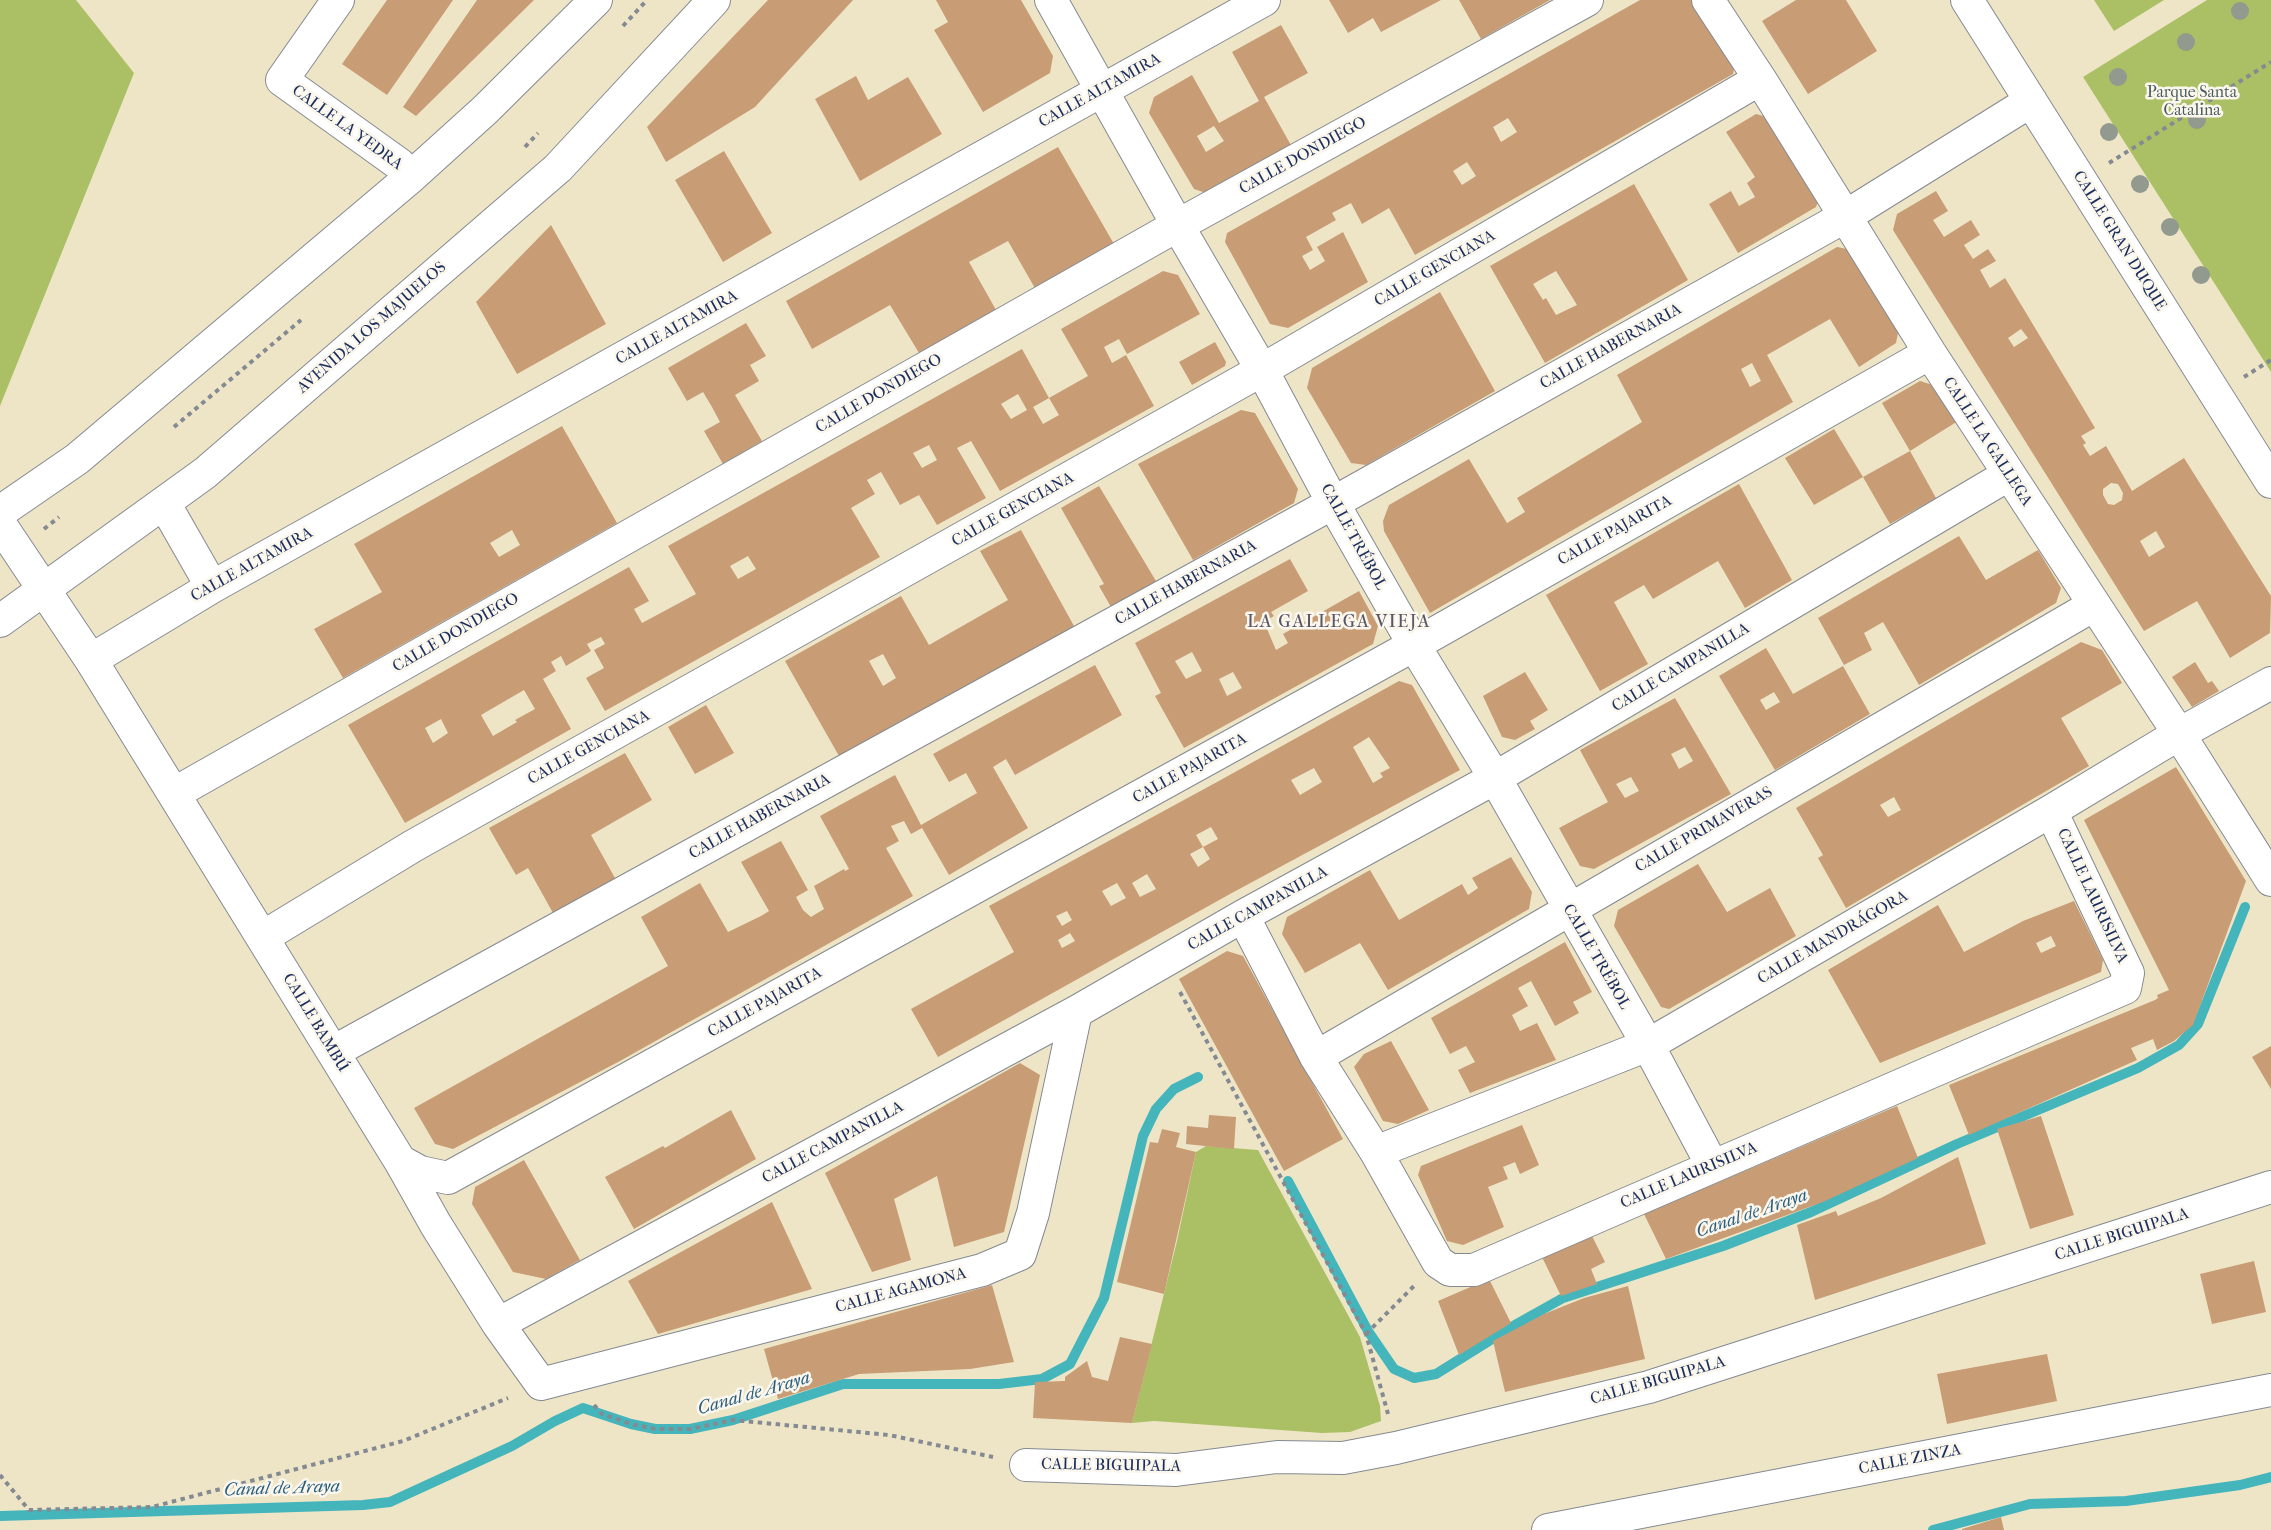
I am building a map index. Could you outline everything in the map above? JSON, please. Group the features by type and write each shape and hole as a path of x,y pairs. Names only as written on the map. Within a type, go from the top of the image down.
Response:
{"street":[{"name":"CALLE LA YEDRA","path":"338,0 282,80 399,164 411,176"},
{"path":"0,512 77,459 411,176 485,110 596,0"},
{"name":"AVENIDA LOS MAJUELOS","path":"0,621 205,473 558,168 714,0"},
{"name":"CALLE TRÉBOL","path":"1051,0 1262,370 1333,503 1414,645 1495,778 1648,1045 1712,1165"},
{"name":"CALLE ALTAMIRA","path":"91,660 212,587 1264,0"},
{"name":"CALLE DONDIEGO","path":"175,793 1178,226 1587,0"},
{"name":"CALLE LA GALLEGA","path":"1708,0 2008,475 2179,734 2271,880"},
{"name":"CALLE GRAN DUQUE","path":"1967,0 2271,482"},
{"name":"CALLE GENCIANA","path":"263,937 414,846 1262,370 1760,79"},
{"name":"CALLE HABERNARIA","path":"333,1052 1333,503 1846,216 2031,101"},
{"name":"CALLE PAJARITA","path":"448,1178 1414,645 1930,353"},
{"name":"CALLE CAMPANILLA","path":"498,1324 1076,1012 1243,916 1495,778 2008,475"},
{"path":"164,503 212,587"},
{"name":"CALLE BAMBÚ","path":"0,524 46,590 175,793 400,1161 436,1225 498,1324 540,1384"},
{"name":"CALLE PRIMAVERAS","path":"1316,1057 2094,605"},
{"name":"CALLE MANDRÁGORA","path":"1376,1152 1648,1045 2179,734 2271,683"},
{"name":"CALLE LAURISILVA","path":"1438,1262 1450,1270 1474,1270 1712,1165 2126,988 2128,973 2051,811"},
{"path":"1243,916 1316,1057 1376,1152 1438,1262"},
{"name":"CALLE AGAMONA","path":"540,1384 982,1270 1020,1254 1033,1213 1076,1012"},
{"path":"400,1161 420,1172 448,1178 436,1225"},
{"name":"CALLE BIGUIPALA","path":"1026,1464 1176,1470 1277,1457 1343,1458 1396,1448 1649,1387 2271,1187"},
{"name":"CALLE ZINZA","path":"1548,1530 2271,1390"}],"path":[{"path":"2080,180 2271,62"},
{"path":"520,151 545,127"},
{"path":"1164,962 1366,1334 1396,1448"},
{"path":"1366,1334 1438,1262"},
{"path":"0,1475 28,1510 152,1507 403,1441 540,1384 589,1398 602,1414 655,1429 690,1429 733,1420 811,1427 890,1435 1026,1464"}],"green space":[{"path":"0,0 76,0 134,73 0,406"},
{"path":"2094,0 2164,0 2114,31"},
{"name":"Parque Santa Catalina","path":"2207,0 2271,0 2271,372 2083,77"},
{"path":"1206,1146 1258,1150 1360,1337 1380,1406 1381,1421 1350,1432 1322,1433 1154,1421 1132,1423 1177,1241 1196,1152"}],"building":[{"path":"387,0 453,0 387,95 342,64"},
{"path":"477,0 534,0 416,116 403,107"},
{"path":"768,0 853,0 755,107 666,162 647,127"},
{"path":"936,0 1021,0 1053,56 1050,73 983,112 934,30 948,22"},
{"path":"1329,0 1441,0 1381,32 1373,18 1348,33"},
{"path":"1459,0 1550,0 1481,39"},
{"path":"1640,0 1694,0 1735,64 1733,74 1415,255 1389,208 1362,224 1351,203 1332,213 1336,220 1306,237 1313,250 1302,256 1310,270 1325,261 1317,247 1343,232 1368,282 1288,328 1270,324 1225,242 1227,233","holes":["1508,118 1517,132 1501,142 1493,127","1467,162 1476,176 1462,185 1453,171"]},
{"path":"1796,0 1846,0 1877,51 1808,94 1762,21"},
{"path":"1281,25 1308,73 1264,97 1292,147 1209,194 1194,189 1149,113 1154,97 1192,75 1219,123 1259,101 1232,52","holes":["1214,126 1224,141 1206,152 1197,136"]},
{"path":"856,76 868,100 908,77 942,134 860,181 815,99"},
{"path":"1756,114 1767,117 1819,199 1816,207 1738,253 1709,204 1731,191 1739,206 1755,197 1747,183 1755,177 1726,132"},
{"path":"1058,147 1114,244 1036,290 1008,241 969,262 996,310 919,353 890,305 812,349 786,301"},
{"path":"724,151 772,233 723,262 675,180"},
{"path":"1634,184 1688,280 1545,363 1490,266","holes":["1556,271 1577,305 1556,315 1546,298 1543,300 1533,284"]},
{"path":"1936,191 1948,211 1933,220 1944,237 1971,220 1980,235 1964,245 1973,259 1988,249 1996,261 1980,270 1990,288 2005,278 2082,406 2095,428 2081,436 2086,443 2083,445 2090,456 2106,446 2132,491 2184,458 2271,596 2270,633 2230,658 2197,601 2144,631 1893,230 1897,214","holes":["2021,329 2028,338 2014,347 2008,338","2111,483 2118,484 2123,493 2122,500 2114,505 2108,504 2103,495 2103,489","2156,531 2165,547 2149,557 2140,541"]},
{"path":"551,225 606,324 517,374 476,302"},
{"path":"1837,247 1852,250 1899,328 1896,343 1859,367 1830,319 1767,355 1793,402 1430,613 1384,531 1383,521 1389,505 1469,459 1507,523 1525,512 1517,498 1642,422 1617,375","holes":["1752,363 1761,381 1750,387 1741,369"]},
{"path":"1163,271 1178,275 1200,314 1127,354 1119,339 1104,347 1112,363 1126,355 1154,406 1000,491 971,441 957,448 986,498 937,525 919,495 900,505 881,472 867,480 875,494 851,508 880,557 605,711 586,678 604,668 594,650 605,644 601,637 587,644 591,651 566,666 561,656 551,662 556,671 543,679 571,729 405,823 348,725 629,567 649,601 634,609 642,623 696,594 668,546 1022,349 1049,398 1088,376 1061,329","holes":["1018,394 1027,410 1011,419 1001,404","1049,398 1059,415 1043,424 1033,407","929,445 937,460 922,468 913,453","748,556 756,569 738,579 730,566","524,690 535,709 493,736 481,715","441,719 448,733 433,743 425,728"]},
{"path":"1440,292 1495,391 1366,465 1351,463 1307,388 1312,368"},
{"path":"746,323 766,356 750,365 759,381 735,395 762,441 723,464 704,431 720,422 712,407 703,392 687,401 668,368"},
{"path":"1215,342 1226,362 1225,366 1192,385 1179,362"},
{"path":"1920,381 1939,387 1958,421 1910,451 1882,403"},
{"path":"1241,410 1255,413 1298,489 1294,503 1193,560 1138,464"},
{"path":"562,426 617,523 343,678 314,629 382,592 354,544","holes":["512,530 520,545 499,557 490,543"]},
{"path":"1834,429 1863,477 1814,505 1785,458"},
{"path":"1910,451 1936,498 1890,524 1863,477"},
{"path":"1739,484 1792,580 1745,608 1718,561 1653,599 1644,585 1614,602 1648,664 1600,691 1546,595"},
{"path":"1099,486 1156,581 1111,607 1099,586 1104,584 1061,508"},
{"path":"1021,530 1074,626 997,671 839,756 785,661 901,596 929,645 1008,600 980,551","holes":["883,654 896,678 883,686 869,661"]},
{"path":"1959,536 1986,580 2038,550 2061,588 2056,603 1919,685 1883,622 1864,633 1872,650 1844,665 1818,618"},
{"path":"1290,559 1308,591 1271,612 1274,616 1264,622 1276,650 1288,643 1283,634 1359,591 1378,626 1373,644 1184,748 1155,696 1161,693 1135,643","holes":["1192,652 1202,671 1186,679 1175,661","1233,672 1242,688 1227,696 1219,679"]},
{"path":"2081,642 2102,650 2122,683 2061,718 2089,766 1846,908 1818,858 1823,855 1796,808","holes":["1894,797 1901,810 1888,817 1880,805"]},
{"path":"1766,648 1793,694 1843,666 1870,714 1775,770 1719,676","holes":["1774,692 1780,702 1766,710 1760,700"]},
{"path":"2195,662 2208,683 2212,681 2219,691 2192,707 2172,677"},
{"path":"1095,665 1122,715 1015,775 1006,759 993,767 1028,828 949,875 922,828 911,834 904,821 891,826 899,841 886,848 913,896 620,1061 453,1149 435,1144 414,1108 668,966 641,917 700,883 728,932 761,916 769,911 741,862 781,841 808,890 796,897 803,910 811,917 824,909 814,886 844,869 845,871 849,869 820,816 895,775 921,825 977,793 966,773 949,782 933,754"},
{"path":"1525,672 1548,710 1530,721 1535,729 1515,740 1502,737 1483,696"},
{"path":"1399,681 1412,685 1460,770 1230,894 938,1057 911,1009 1014,952 989,906","holes":["1369,737 1390,768 1380,773 1383,777 1373,783 1353,747","1314,768 1322,782 1300,795 1291,780","1211,827 1218,839 1203,847 1196,835","1203,847 1210,859 1198,867 1190,854","1147,874 1156,889 1140,897 1132,883","1117,883 1126,898 1111,906 1102,891","1067,911 1072,920 1062,926 1056,916","1070,933 1075,941 1062,948 1058,940"]},
{"path":"1675,698 1731,794 1594,869 1580,866 1559,828 1608,802 1580,750","holes":["1685,747 1693,761 1679,769 1671,754","1631,777 1639,791 1625,798 1616,784"]},
{"path":"706,705 734,753 695,774 668,727"},
{"path":"625,753 652,800 591,835 615,878 553,913 528,868 516,875 489,828"},
{"path":"2176,767 2246,881 2193,1025 2174,1041 2157,1050 2153,1039 2131,1048 2137,1060 1969,1135 1949,1085 2155,1000 2158,998 2157,995 2169,990 2084,820"},
{"path":"1511,857 1532,892 1529,909 1388,990 1360,943 1305,973 1282,934 1287,917 1370,870 1399,920 1462,884 1468,895 1478,888 1472,878"},
{"path":"1698,864 1727,912 1770,888 1796,936 1669,1009 1661,1007 1614,926 1618,910"},
{"path":"2074,901 2103,960 2101,972 1880,1063 1828,970 1938,905 1964,952 2023,921","holes":["2051,936 2056,946 2041,953 2036,943"]},
{"path":"1565,942 1592,992 1573,1002 1579,1013 1555,1026 1531,981 1518,988 1528,1006 1512,1015 1520,1031 1537,1023 1556,1060 1470,1093 1458,1070 1475,1062 1466,1046 1450,1054 1431,1018"},
{"path":"1227,951 1243,956 1343,1139 1284,1171 1179,979"},
{"path":"1391,1041 1429,1110 1398,1124 1383,1121 1354,1067 1364,1054"},
{"path":"2271,1046 2271,1089 2252,1057"},
{"path":"1020,1063 1040,1075 1004,1232 954,1247 937,1176 894,1199 911,1260 872,1272 825,1173"},
{"path":"1897,1106 1918,1158 1823,1202 1666,1259 1644,1214"},
{"path":"731,1110 756,1159 634,1229 605,1177 663,1146 665,1148"},
{"path":"1209,1115 1236,1117 1234,1149 1186,1144 1187,1126 1208,1128"},
{"path":"2041,1116 2074,1215 2030,1229 1997,1129"},
{"path":"1522,1125 1539,1165 1520,1174 1515,1162 1503,1167 1508,1179 1488,1187 1504,1227 1463,1245 1447,1241 1418,1175 1421,1166"},
{"path":"1162,1129 1180,1133 1176,1147 1196,1152 1164,1294 1117,1282 1150,1142 1158,1143"},
{"path":"1958,1157 1986,1244 1815,1300 1797,1225 1836,1211 1838,1216 1881,1198"},
{"path":"524,1160 580,1260 546,1279 513,1272 472,1204 475,1187"},
{"path":"772,1202 812,1289 658,1334 628,1281"},
{"path":"1592,1236 1605,1262 1591,1269 1597,1284 1561,1296 1542,1257"},
{"path":"2254,1261 2266,1312 2212,1324 2200,1274"},
{"path":"1489,1279 1511,1323 1459,1355 1438,1301"},
{"path":"992,1285 1014,1362 970,1369 859,1374 778,1399 764,1349"},
{"path":"1628,1286 1645,1359 1505,1392 1493,1341 1544,1314 1584,1298"},
{"path":"1120,1337 1152,1344 1132,1423 1033,1418 1035,1382 1065,1381 1065,1377 1087,1361 1092,1377 1108,1381"},
{"path":"2047,1354 2057,1401 1947,1424 1937,1374"},
{"path":"2001,1517 2004,1530 1962,1530 1962,1529"}],"waterway":[{"name":"Canal de Araya","path":"1288,1181 1368,1331 1394,1369 1414,1378 1436,1374 1563,1298 1723,1246 1811,1212 1957,1144 2138,1068 2179,1045 2198,1024 2245,907"},
{"name":"Canal de Araya","path":"0,1516 363,1505 390,1502 512,1446 583,1408 631,1424 655,1429 690,1429 733,1420 843,1384 999,1384 1042,1379 1070,1364 1104,1298 1143,1136 1156,1109 1174,1089 1198,1077"},
{"path":"1933,1530 2030,1504 2126,1501 2240,1485 2271,1477"}],"district":[{"name":"LA GALLEGA VIEJA","path":"1339,623"}]}
